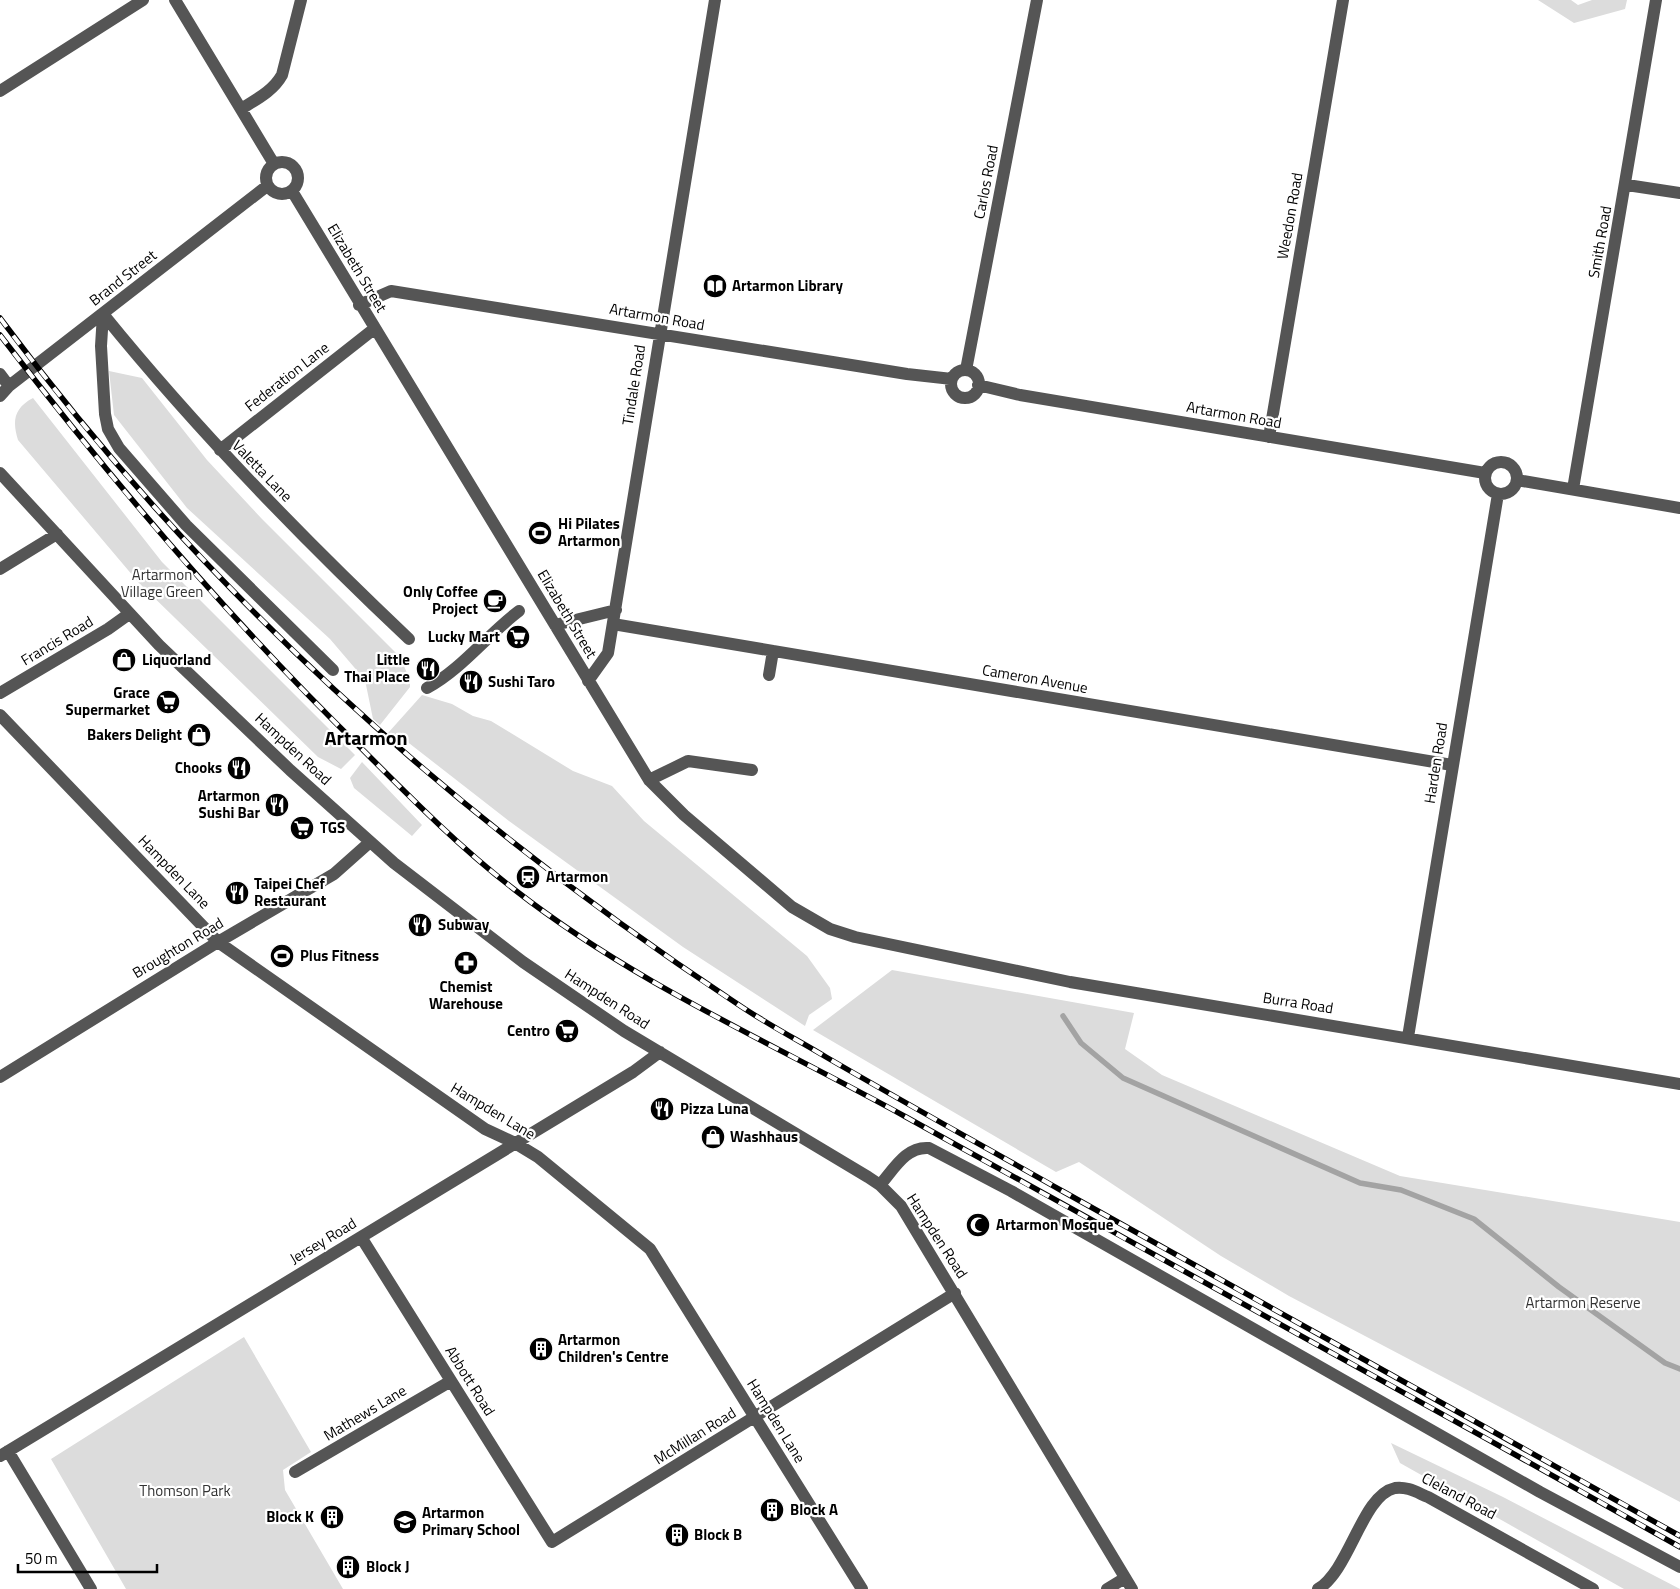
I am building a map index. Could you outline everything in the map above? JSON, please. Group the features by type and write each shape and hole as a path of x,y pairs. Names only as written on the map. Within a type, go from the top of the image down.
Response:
{"street":[{"path":"0,91 143,0"},
{"path":"175,0 274,164"},
{"path":"241,109 268,92 282,75 301,0"},
{"name":"Tindale Road","path":"588,681 608,654 714,0"},
{"name":"Carlos Road","path":"966,370 1037,0"},
{"name":"Weedon Road","path":"1269,437 1343,0"},
{"name":"Smith Road","path":"1574,489 1627,184 1656,0"},
{"path":"284,162 294,167 298,182 292,191 279,194 267,186 267,171 274,164 284,162"},
{"path":"1627,184 1680,193"},
{"name":"Brand Street","path":"0,396 9,386 267,186"},
{"name":"Elizabeth Street","path":"292,191 359,305 649,780 684,815 758,880 810,919 830,929 856,937 912,949"},
{"name":"Artarmon Road","path":"359,305 391,291 906,374 952,379"},
{"path":"103,314 101,346 105,414 108,429 119,448 186,525 333,670"},
{"name":"Valetta Lane","path":"103,314 220,450 323,558 409,639"},
{"name":"Federation Lane","path":"220,450 374,329"},
{"path":"966,370 973,374 978,385 972,396 964,398 953,392 952,379 957,373 966,370"},
{"path":"0,374 9,386"},
{"name":"Artarmon Road","path":"978,385 1020,395 1485,473"},
{"path":"1504,462 1513,467 1517,480 1511,492 1498,494 1486,487 1485,473 1490,465 1504,462"},
{"name":"Hampden Road","path":"0,473 129,614 290,770 370,842 468,922 624,1031 880,1185 901,1206 1132,1589"},
{"path":"1517,480 1680,508"},
{"name":"Harden Road","path":"1408,1037 1498,494"},
{"path":"0,568 57,534"},
{"path":"555,625 616,610"},
{"path":"427,688 446,678 497,627 519,611"},
{"name":"Francis Road","path":"0,693 129,614"},
{"name":"Cameron Avenue","path":"613,624 1452,765"},
{"path":"769,675 773,651"},
{"name":"Hampden Lane","path":"0,715 218,942 485,1129 515,1143 538,1158 650,1249 862,1589"},
{"path":"649,780 688,761 752,770"},
{"name":"Broughton Road","path":"0,1077 218,942 334,874 370,842"},
{"name":"Burra Road","path":"912,949 1070,982 1680,1084"},
{"name":"Jersey Road","path":"4,1454 633,1072 660,1052"},
{"path":"880,1185 911,1150 920,1147 929,1148 1011,1191 1540,1492 1680,1567"},
{"name":"Abbott Road","path":"361,1237 552,1542"},
{"name":"McMillan Road","path":"552,1542 955,1293"},
{"name":"Mathews Lane","path":"295,1472 451,1381"},
{"path":"4,1454 91,1589"},
{"name":"Cleland Road","path":"1326,1587 1333,1578 1372,1506 1383,1493 1396,1488 1409,1488 1593,1589"},
{"path":"1107,1589 1124,1578"}],"green space":[{"path":"1538,0 1571,0 1578,5 1592,0 1627,0 1625,9 1574,23"},
{"path":"109,371 142,378 207,460 262,519 400,657 410,680 410,687 380,725 373,719 365,680 330,639 187,508 114,415"},
{"name":"Artarmon Village Green","path":"33,398 162,562 355,755 341,769 318,757 139,583 18,440 15,427 16,416 22,406"},
{"path":"422,695 452,704 473,716 491,721 573,771 612,786 644,821 807,956 830,988 832,999 809,1015 805,1026 683,947 509,821 405,740 388,733"},
{"path":"362,762 422,825 412,836 354,788 350,778"},
{"name":"Artarmon Reserve","path":"892,970 1134,1013 1125,1049 1162,1075 1400,1176 1680,1222 1680,1502 1289,1296 1221,1256 1079,1162 1056,1172 813,1030"},
{"name":"Thomson Park","path":"244,1337 311,1452 283,1470 285,1490 343,1589 126,1589 51,1459"},
{"path":"1391,1443 1503,1497 1680,1589 1624,1589 1400,1463"}],"waterway":[{"path":"1063,1016 1081,1043 1123,1078 1360,1183 1401,1190 1474,1219 1559,1287 1665,1363 1680,1369"}],"railway":[{"path":"0,318 78,418 161,514 247,605 338,693 432,776 530,856 632,931 769,1024 1064,1192 1680,1536"},
{"path":"0,335 128,496 264,649 416,803 494,874 515,890 561,923 656,983 906,1117 1680,1547"}],"place":[{"name":"Artarmon Library","path":"715,286"},
{"name":"Hi Pilates Artarmon","path":"540,533"},
{"name":"Only Coffee Project","path":"495,601"},
{"name":"Lucky Mart","path":"518,637"},
{"name":"Liquorland","path":"124,660"},
{"name":"Little Thai Place","path":"428,669"},
{"name":"Sushi Taro","path":"471,682"},
{"name":"Grace Supermarket","path":"168,702"},
{"name":"Bakers Delight","path":"199,735"},
{"name":"Chooks","path":"239,768"},
{"name":"Artarmon Sushi Bar","path":"277,805"},
{"name":"TGS","path":"302,828"},
{"name":"Artarmon","path":"528,877"},
{"name":"Taipei Chef Restaurant","path":"237,893"},
{"name":"Subway","path":"420,925"},
{"name":"Plus Fitness","path":"282,956"},
{"name":"Chemist Warehouse","path":"466,963"},
{"name":"Centro","path":"567,1031"},
{"name":"Pizza Luna","path":"662,1109"},
{"name":"Washhaus","path":"713,1137"},
{"name":"Artarmon Mosque","path":"978,1225"},
{"name":"Artarmon Children's Centre","path":"541,1349"},
{"name":"Block A","path":"772,1510"},
{"name":"Block K","path":"332,1517"},
{"name":"Artarmon Primary School","path":"405,1522"},
{"name":"Block B","path":"677,1535"},
{"name":"Block J","path":"348,1567"}],"district":[{"name":"Artarmon","path":"366,738"}]}
